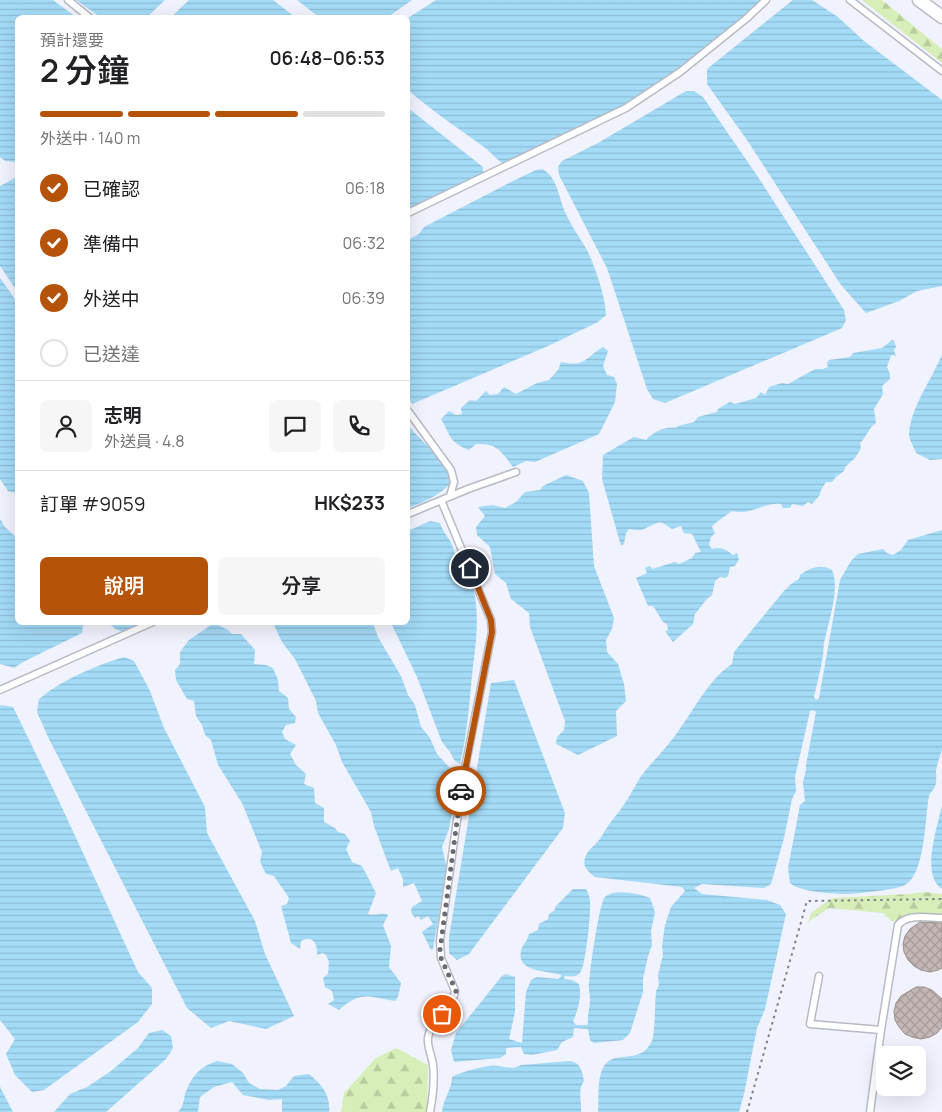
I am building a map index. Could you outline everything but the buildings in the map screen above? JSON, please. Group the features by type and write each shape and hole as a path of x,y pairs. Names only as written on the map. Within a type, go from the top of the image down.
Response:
{"street":[{"path":"919,0 942,17"}],"lane":[{"path":"68,0 86,15"},
{"path":"410,212 626,108 680,72 747,18 766,0"},
{"path":"850,0 942,71"},
{"path":"410,414 451,470 454,482 450,496"},
{"path":"410,513 450,496 516,472"},
{"path":"430,1112 434,1080 428,1038 431,1029 453,1000 456,991 441,958 440,940 463,778 492,632 491,620 441,500"},
{"path":"0,690 146,625"},
{"path":"870,1112 898,925 903,919 913,917 942,918"},
{"path":"818,976 810,1024 881,1030"}],"path":[{"path":"747,1112 807,901 942,899"}],"green space":[{"path":"862,0 882,0 942,49 942,63"},
{"path":"924,892 942,894 942,923 891,921 883,913 829,908 808,922 811,913 832,898"},
{"path":"396,1048 428,1065 427,1112 341,1112 344,1093 376,1058"}],"water":[{"path":"0,0 53,0 73,15 15,15 15,162 5,161 0,157"},
{"path":"76,0 165,0 149,15 97,15"},
{"path":"189,0 273,0 292,15 173,15"},
{"path":"297,0 412,0 391,15 316,15"},
{"path":"436,0 766,0 699,54 646,92 583,128 505,165 410,92 410,17"},
{"path":"793,0 812,0 838,17 864,41 942,100 942,286 917,291 899,301 866,313 841,285 747,140 707,84 707,69"},
{"path":"686,91 694,91 703,97 758,177 844,310 846,320 842,328 665,403 653,399 647,389 607,268 559,175 558,167 562,161 598,143"},
{"path":"410,110 483,167 483,175 410,214"},
{"path":"542,169 551,177 567,217 591,258 602,292 606,315 598,322 548,346 412,404 410,400 410,239 419,234 424,227 536,170"},
{"path":"15,178 15,288 0,266 0,186"},
{"path":"0,278 15,299 15,493 8,491 0,479"},
{"path":"892,340 896,347 894,350 896,356 891,355 887,367 890,379 882,386 883,394 874,409 876,423 860,443 861,448 855,458 832,482 826,482 820,495 812,504 808,502 803,506 792,504 790,508 783,508 781,504 775,504 745,512 732,511 714,524 712,527 715,533 711,537 709,545 712,549 723,549 733,555 737,553 739,559 735,566 730,567 728,576 725,578 720,577 715,581 712,595 695,614 693,624 673,642 665,631 668,630 667,624 663,622 653,606 648,606 636,578 647,573 645,568 650,566 652,569 675,562 679,564 692,558 695,553 701,552 692,534 684,533 681,526 672,529 659,523 642,530 629,529 626,533 624,544 621,546 602,479 603,455 634,437 646,440 660,430 676,428 694,422 698,417 717,412 718,409 730,402 735,404 756,398 761,392 765,395 769,387 782,383 788,384 815,369 828,367 827,363 829,360 850,357 853,353 882,348"},
{"path":"603,347 608,351 603,366 607,375 614,377 617,384 615,402 599,434 535,462 526,461 513,467 501,452 494,447 476,444 469,450 457,444 451,438 441,419 449,411 456,415 462,414 461,408 470,400 476,401 486,391 490,395 498,394 504,387 516,394 537,383 549,380 558,370 561,362 580,363"},
{"path":"942,354 942,459 930,460 916,453 909,434 918,403"},
{"path":"410,427 439,458 451,483 425,501 410,507"},
{"path":"566,475 583,481 589,493 594,566 614,618 612,629 606,640 607,652 618,664 624,684 626,701 616,711 617,736 578,755 556,744 557,737 564,730 565,721 530,627 529,613 511,599 506,583 495,574 490,547 477,535 476,527 485,516 478,507 493,505 505,508 516,502 525,492 540,490 543,486"},
{"path":"0,519 15,536 15,625 83,625 82,633 14,668 0,664"},
{"path":"430,521 440,523 453,546 455,557 462,562 462,574 465,578 471,577 474,591 477,627 466,731 460,764 454,760 442,742 417,677 392,625 410,625 410,530"},
{"path":"942,530 942,749 936,768 936,784 929,796 920,858 912,879 905,885 894,888 849,894 801,889 790,883 788,868 800,805 805,801 803,782 816,712 810,711 795,777 796,791 792,799 784,838 771,884 764,888 702,884 694,888 702,894 767,900 780,905 786,914 765,1009 757,1028 739,1112 598,1112 599,1080 606,1063 619,1057 640,1054 647,1049 652,1041 656,991 659,985 658,975 663,955 662,946 665,925 671,907 685,891 682,887 595,877 585,867 586,854 601,837 642,775 673,738 709,687 732,664 734,652 783,592 799,579 800,575 811,568 824,567 832,570 834,578 833,604 814,697 816,700 819,698 840,580 851,561 858,554 883,549 893,555 901,550 908,540"},
{"path":"111,625 141,625 126,631"},
{"path":"211,625 218,625 232,634 241,634 255,650 254,664 273,668 278,680 279,691 288,698 289,709 296,717 295,723 286,725 282,732 285,739 296,745 290,754 296,765 306,774 304,784 314,788 315,803 324,808 324,822 335,828 338,832 345,834 350,841 346,849 352,862 362,866 376,893 368,914 388,915 383,925 391,946 389,967 401,983 398,997 395,1001 366,996 353,1000 339,1010 328,1004 334,1000 332,991 325,987 323,978 328,974 329,962 326,955 323,953 317,955 316,944 312,940 305,939 301,941 300,949 291,943 281,906 287,904 289,898 274,876 266,874 260,862 262,852 242,803 218,765 211,740 205,735 202,725 196,716 194,701 187,699 176,680 175,670 180,664 180,652 189,640"},
{"path":"274,625 374,625 378,637 401,676 408,695 415,705 421,727 430,738 437,754 459,778 449,829 442,847 447,869 433,949 431,950 422,932 433,924 428,916 421,920 418,916 415,918 411,912 412,907 422,901 414,883 403,887 403,879 398,868 391,871 374,826 371,812 342,762 336,745 318,713 316,701 295,659 282,642"},
{"path":"124,657 134,661 150,691 164,728 205,807 207,833 255,921 265,954 294,1016 266,1029 229,1021 211,1028 187,1008 37,712 39,699 58,685 91,669"},
{"path":"514,680 565,813 563,828 469,954 457,960 449,953 449,937 491,683"},
{"path":"1,705 13,707 138,972 152,988 152,1004 138,1022 44,1090 32,1092 15,1075 6,1054 15,1039 0,1020"},
{"path":"942,805 942,889 932,873 931,862 934,837"},
{"path":"573,889 586,889 590,901 588,938 582,968 577,976 564,977 564,979 572,980 579,984 579,1003 573,1021 576,1025 587,1025 588,1023 592,955 597,925 605,897 609,894 621,892 650,898 655,912 651,931 652,945 643,979 643,992 630,1033 623,1040 594,1043 590,1040 588,1029 574,1028 573,1037 562,1042 557,1050 532,1055 524,1054 521,1047 506,1048 506,1054 500,1058 454,1062 451,1050 456,1033 502,976 506,974 515,977 515,1012 509,1039 522,1043 526,992 531,980 537,977 558,979 561,975 527,966 522,962 522,948 529,934 538,930 539,924 548,919 549,914 555,910 555,907"},
{"path":"162,1030 171,1036 173,1048 166,1059 106,1112 54,1112 70,1094 87,1087 111,1071 138,1048 149,1033"},
{"path":"217,1061 232,1064 243,1073 249,1083 260,1089 278,1090 286,1086 294,1076 309,1074 327,1095 329,1112 282,1112 282,1099 269,1100 243,1095 232,1082 214,1087 200,1097 198,1112 178,1112 193,1077 201,1069"},
{"path":"570,1061 577,1064 582,1071 584,1081 580,1092 581,1112 442,1112 451,1086 452,1077 456,1075 488,1066 512,1068 521,1065"},
{"path":"0,1086 1,1089 13,1112 0,1112"}],"way so far":[{"path":"442,1014 455,997 456,991 441,958 440,940 461,791"}],"route":[{"path":"461,791 492,632 491,620 470,568"}]}
